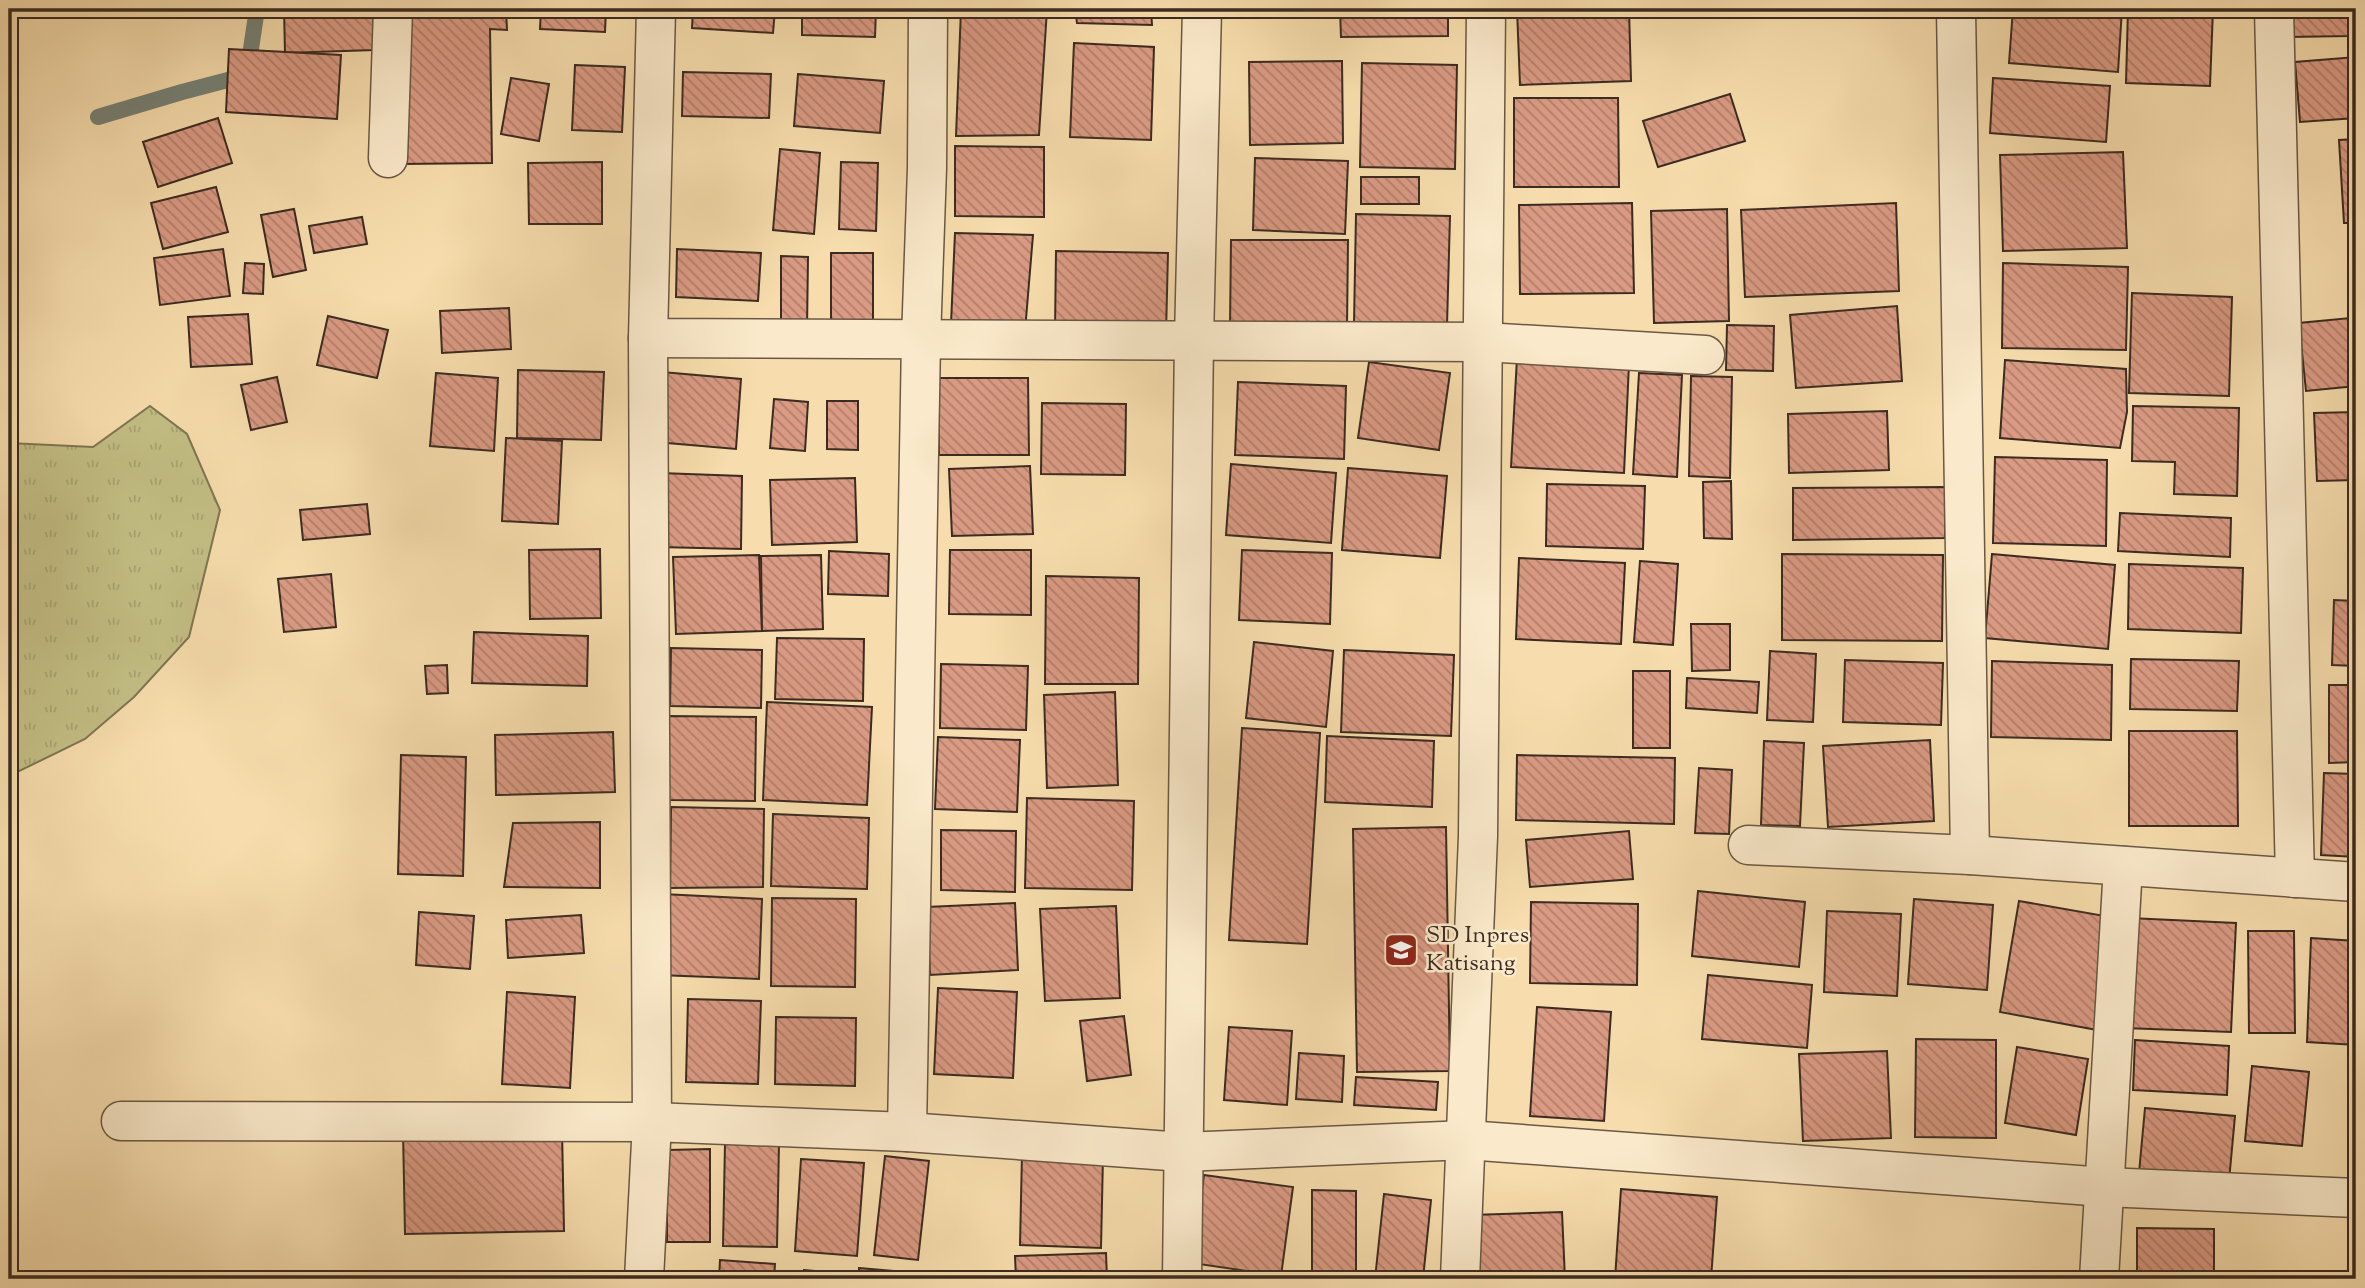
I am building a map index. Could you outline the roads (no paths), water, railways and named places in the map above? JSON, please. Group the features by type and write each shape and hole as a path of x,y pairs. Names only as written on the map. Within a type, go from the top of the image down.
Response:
{"street":[{"path":"388,158 393,9"},
{"path":"644,1279 652,1122 648,338 656,9"},
{"path":"907,1132 928,9"},
{"path":"1182,1279 1194,339 1202,9"},
{"path":"1460,1279 1478,836 1486,9"},
{"path":"1956,9 1970,855"},
{"path":"2274,9 2295,878"},
{"path":"648,338 1484,342 1705,355"},
{"path":"1748,845 1970,855 2356,882"},
{"path":"2099,1279 2123,866"},
{"path":"121,1121 652,1122 907,1132 1183,1152 1467,1140 2105,1187 2356,1198"}],"waterway":[{"path":"98,117 247,75 257,9"}],"place":[{"name":"SD Inpres Katisang","path":"1401,950"}]}
